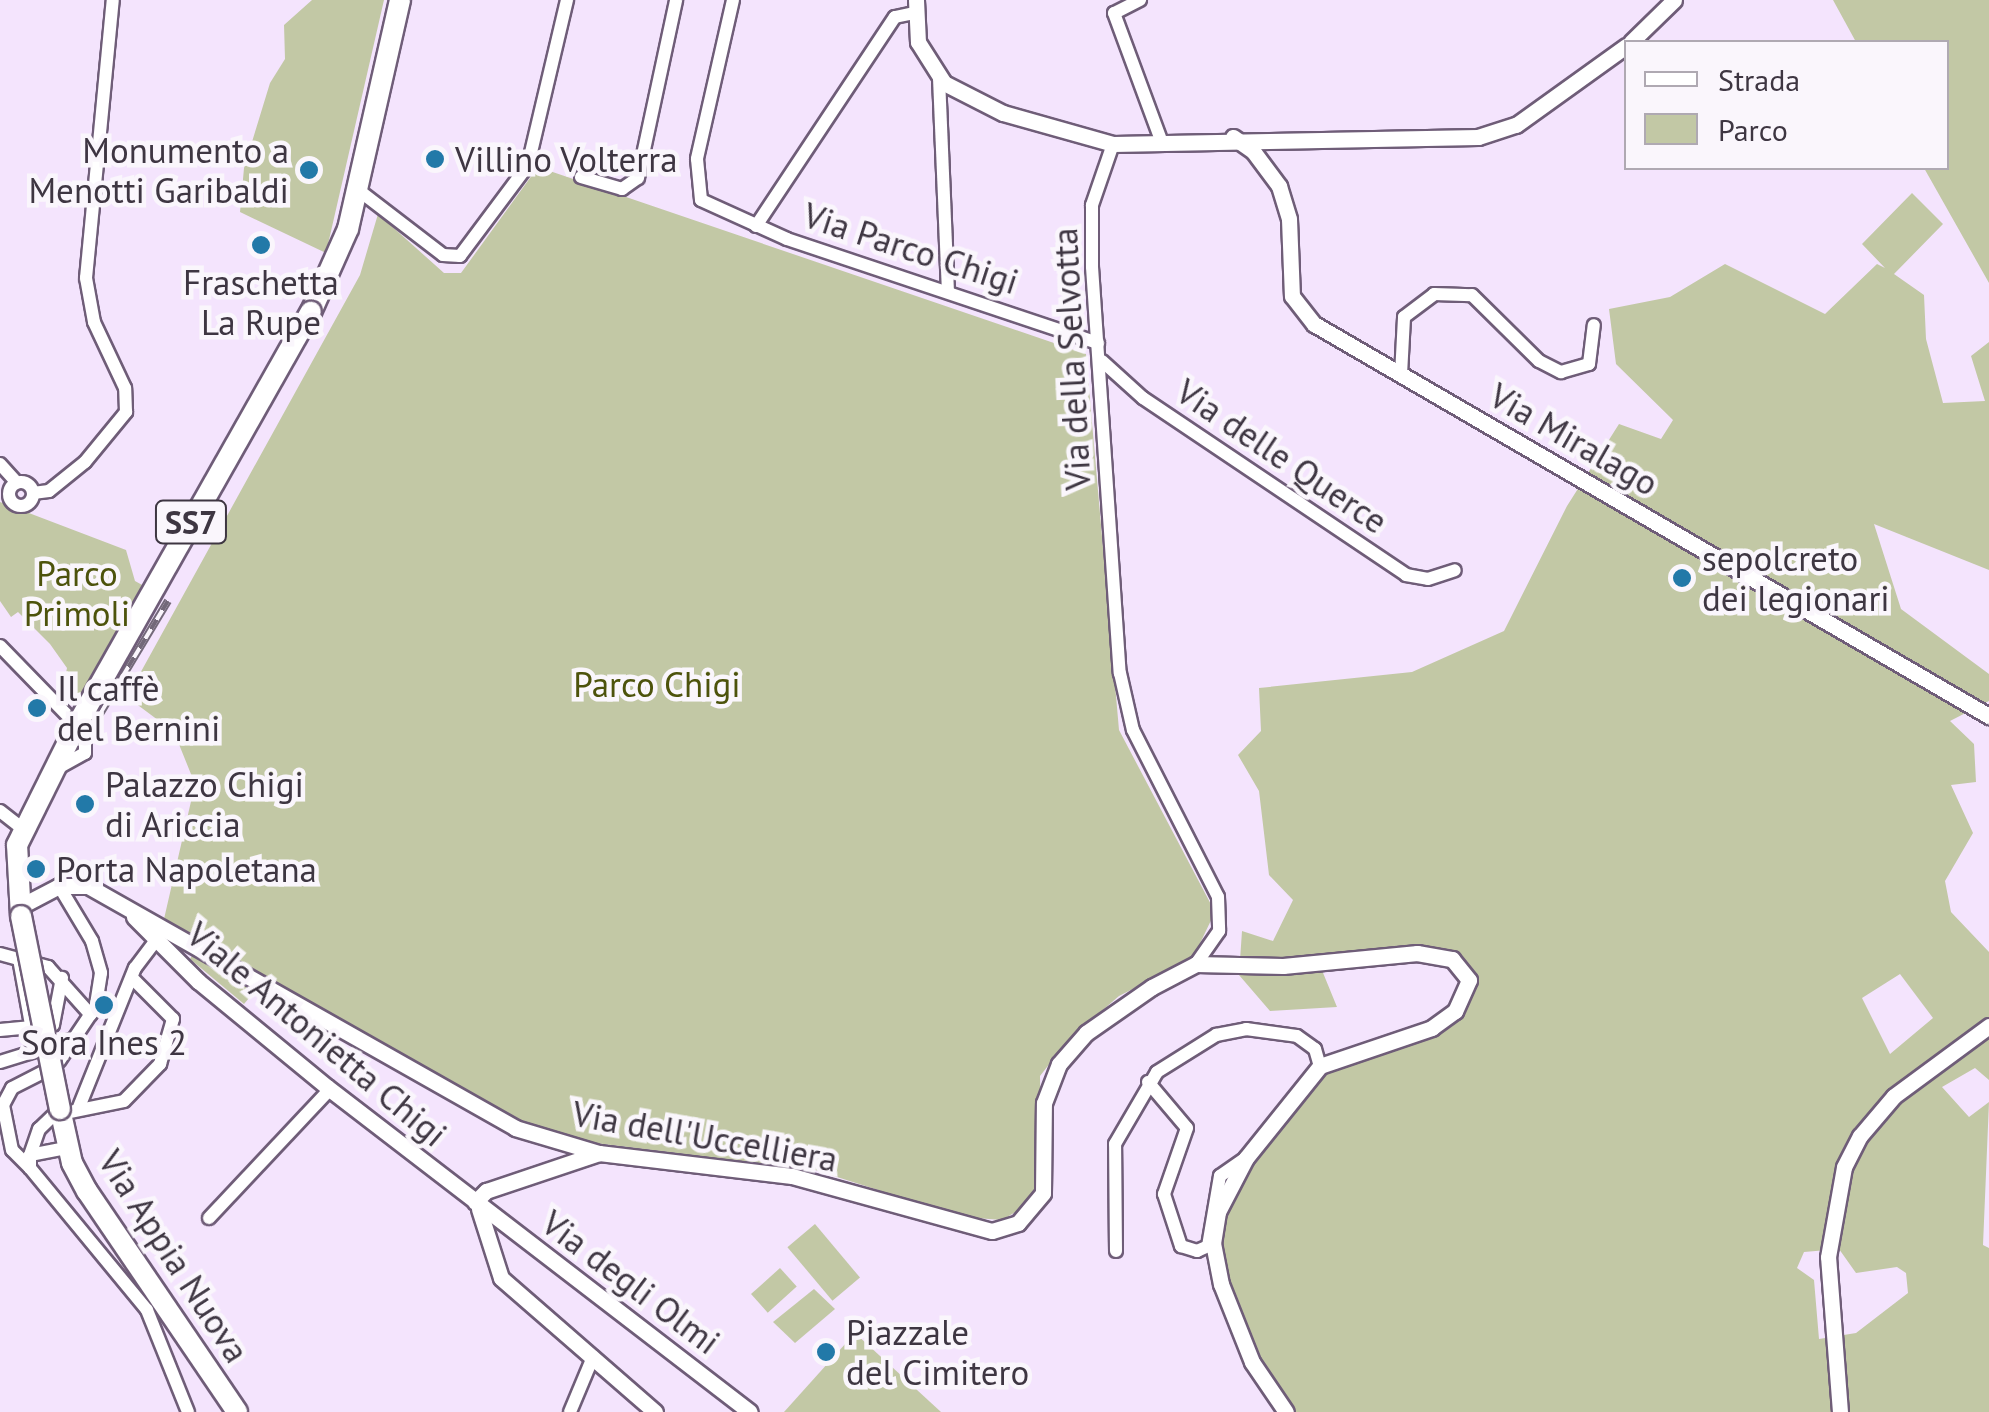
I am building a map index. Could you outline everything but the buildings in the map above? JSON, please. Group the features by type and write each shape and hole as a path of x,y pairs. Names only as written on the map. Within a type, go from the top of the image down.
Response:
{"main road":[{"name":"SS7","path":"13,839 311,312 342,246 400,0"},
{"name":"Via Appia Nuova","path":"13,839 20,912 66,1110 67,1148 87,1191 237,1412"}],"street":[{"path":"0,464 17,483 33,493 49,490 85,462 126,412 125,388 101,341 86,283 114,0"},
{"path":"358,189 443,255 460,256 529,161 567,0"},
{"path":"581,177 622,189 638,178 676,0"},
{"name":"Via Parco Chigi","path":"733,0 696,169 696,191 707,206 1098,344"},
{"path":"1140,0 1114,13 1161,140"},
{"path":"1633,40 1674,0"},
{"path":"756,226 895,17 915,6 918,42 939,78 948,290"},
{"path":"939,78 1003,114 1113,144 1233,138 1434,141 1493,134 1524,119 1624,48"},
{"name":"Via Miralago","path":"1233,138 1262,162 1284,200 1298,306 1322,330 1989,716"},
{"name":"Via della Selvotta","path":"1113,144 1092,205 1124,701 1220,906 1216,942 1196,964"},
{"path":"1401,375 1404,317 1434,294 1472,295 1539,360 1560,372 1589,364 1594,325"},
{"name":"Via delle Querce","path":"1098,344 1102,363 1143,398 1406,575 1428,579 1456,570"},
{"path":"17,483 5,500 25,506 33,493"},
{"path":"0,646 76,726"},
{"path":"0,811 13,839"},
{"path":"20,912 59,886 98,956 100,992 91,1015 59,1061"},
{"name":"Via dell'Uccelliera","path":"59,886 88,886 443,1093 516,1128 598,1153 792,1176 966,1228 1004,1229 1028,1215 1042,1193 1044,1103 1066,1054 1126,1003 1196,964"},
{"name":"Viale Antonietta Chigi","path":"125,907 182,965 330,1090 475,1202"},
{"path":"30,1162 39,1129 66,1110 156,940"},
{"path":"182,965 183,947 194,946"},
{"path":"1196,964 1283,966 1416,953 1452,959 1467,971 1464,999 1438,1026 1320,1066 1246,1158 1218,1212 1214,1254 1244,1345 1286,1412"},
{"path":"0,954 19,958 62,978 91,1015"},
{"path":"19,958 32,1030"},
{"path":"0,1030 32,1030 53,1025 62,978"},
{"path":"66,1110 114,1104 135,1094 160,1064 174,1026 162,1004 134,980"},
{"path":"1840,1412 1828,1257 1847,1160 1894,1096 1989,1026"},
{"path":"1116,1251 1114,1144 1148,1082 1204,1041 1246,1029 1297,1036 1314,1049 1320,1066"},
{"path":"0,1062 77,1038"},
{"path":"44,1072 12,1088 4,1105 12,1150 21,1166 67,1148"},
{"path":"1148,1082 1187,1128 1164,1194 1180,1246 1197,1252 1208,1246 1220,1176 1246,1158"},
{"path":"209,1218 330,1090"},
{"path":"598,1153 486,1191 475,1202 492,1232 492,1262 502,1278 655,1412"},
{"path":"30,1162 136,1293 166,1346 188,1412"},
{"name":"Via degli Olmi","path":"475,1202 750,1412"},
{"path":"570,1412 593,1358"}],"green space":[{"path":"312,0 384,0 326,253 240,212 244,168 270,83 285,59 284,25"},
{"path":"1833,0 1989,0 1989,283 1925,170 1949,170 1949,40 1855,40"},
{"name":"Parco Chigi","path":"538,167 1086,354 1119,730 1215,912 1193,958 1119,996 1068,1040 1040,1076 1041,1165 1031,1203 1002,1220 963,1217 815,1170 595,1143 514,1121 164,919 195,784 174,732 127,697 360,275 378,214 444,273 461,273"},
{"path":"1912,193 1943,224 1894,274 1924,295 1926,339 1943,403 1985,401 1971,356 1989,342 1989,570 1874,524 1901,609 1989,674 1989,701 1950,721 1974,744 1976,782 1951,785 1973,833 1945,881 1951,912 1989,952 1989,1080 1975,1068 1942,1087 1969,1117 1989,1102 1983,1245 1989,1248 1989,1412 1296,1412 1272,1394 1221,1284 1218,1212 1312,1073 1432,1028 1467,990 1446,957 1319,963 1337,1007 1270,1011 1239,975 1242,931 1273,941 1293,900 1269,875 1259,791 1238,755 1261,731 1259,688 1412,672 1504,631 1567,506 1619,424 1661,439 1673,420 1616,364 1609,309 1670,297 1725,264 1825,314 1877,264 1885,268 1862,244","holes":["1900,974 1933,1018 1890,1054 1862,998","1839,1249 1856,1273 1897,1267 1906,1273 1908,1293 1856,1333 1819,1339 1814,1280 1797,1268 1804,1252"]},
{"name":"Parco Primoli","path":"0,502 126,550 135,581 144,586 80,699 64,682 67,668 50,644 18,612 11,617 0,601"},
{"path":"193,954 255,991 244,1004 190,959"},
{"path":"815,1224 860,1278 832,1301 787,1247"},
{"path":"780,1268 797,1287 768,1313 751,1294"},
{"path":"814,1289 835,1309 795,1343 773,1322"},
{"path":"855,1333 941,1412 784,1412"}],"railway":[{"path":"100,714 168,601"}],"place":[{"name":"Villino Volterra","path":"435,159"},
{"name":"Monumento a Menotti Garibaldi","path":"309,170"},
{"name":"Fraschetta La Rupe","path":"261,245"},
{"name":"sepolcreto dei legionari","path":"1682,578"},
{"name":"Il caffè del Bernini","path":"37,708"},
{"name":"Palazzo Chigi di Ariccia","path":"85,804"},
{"name":"Porta Napoletana","path":"36,869"},
{"name":"Sora Ines 2","path":"104,1005"},
{"name":"Piazzale del Cimitero","path":"826,1352"}]}
